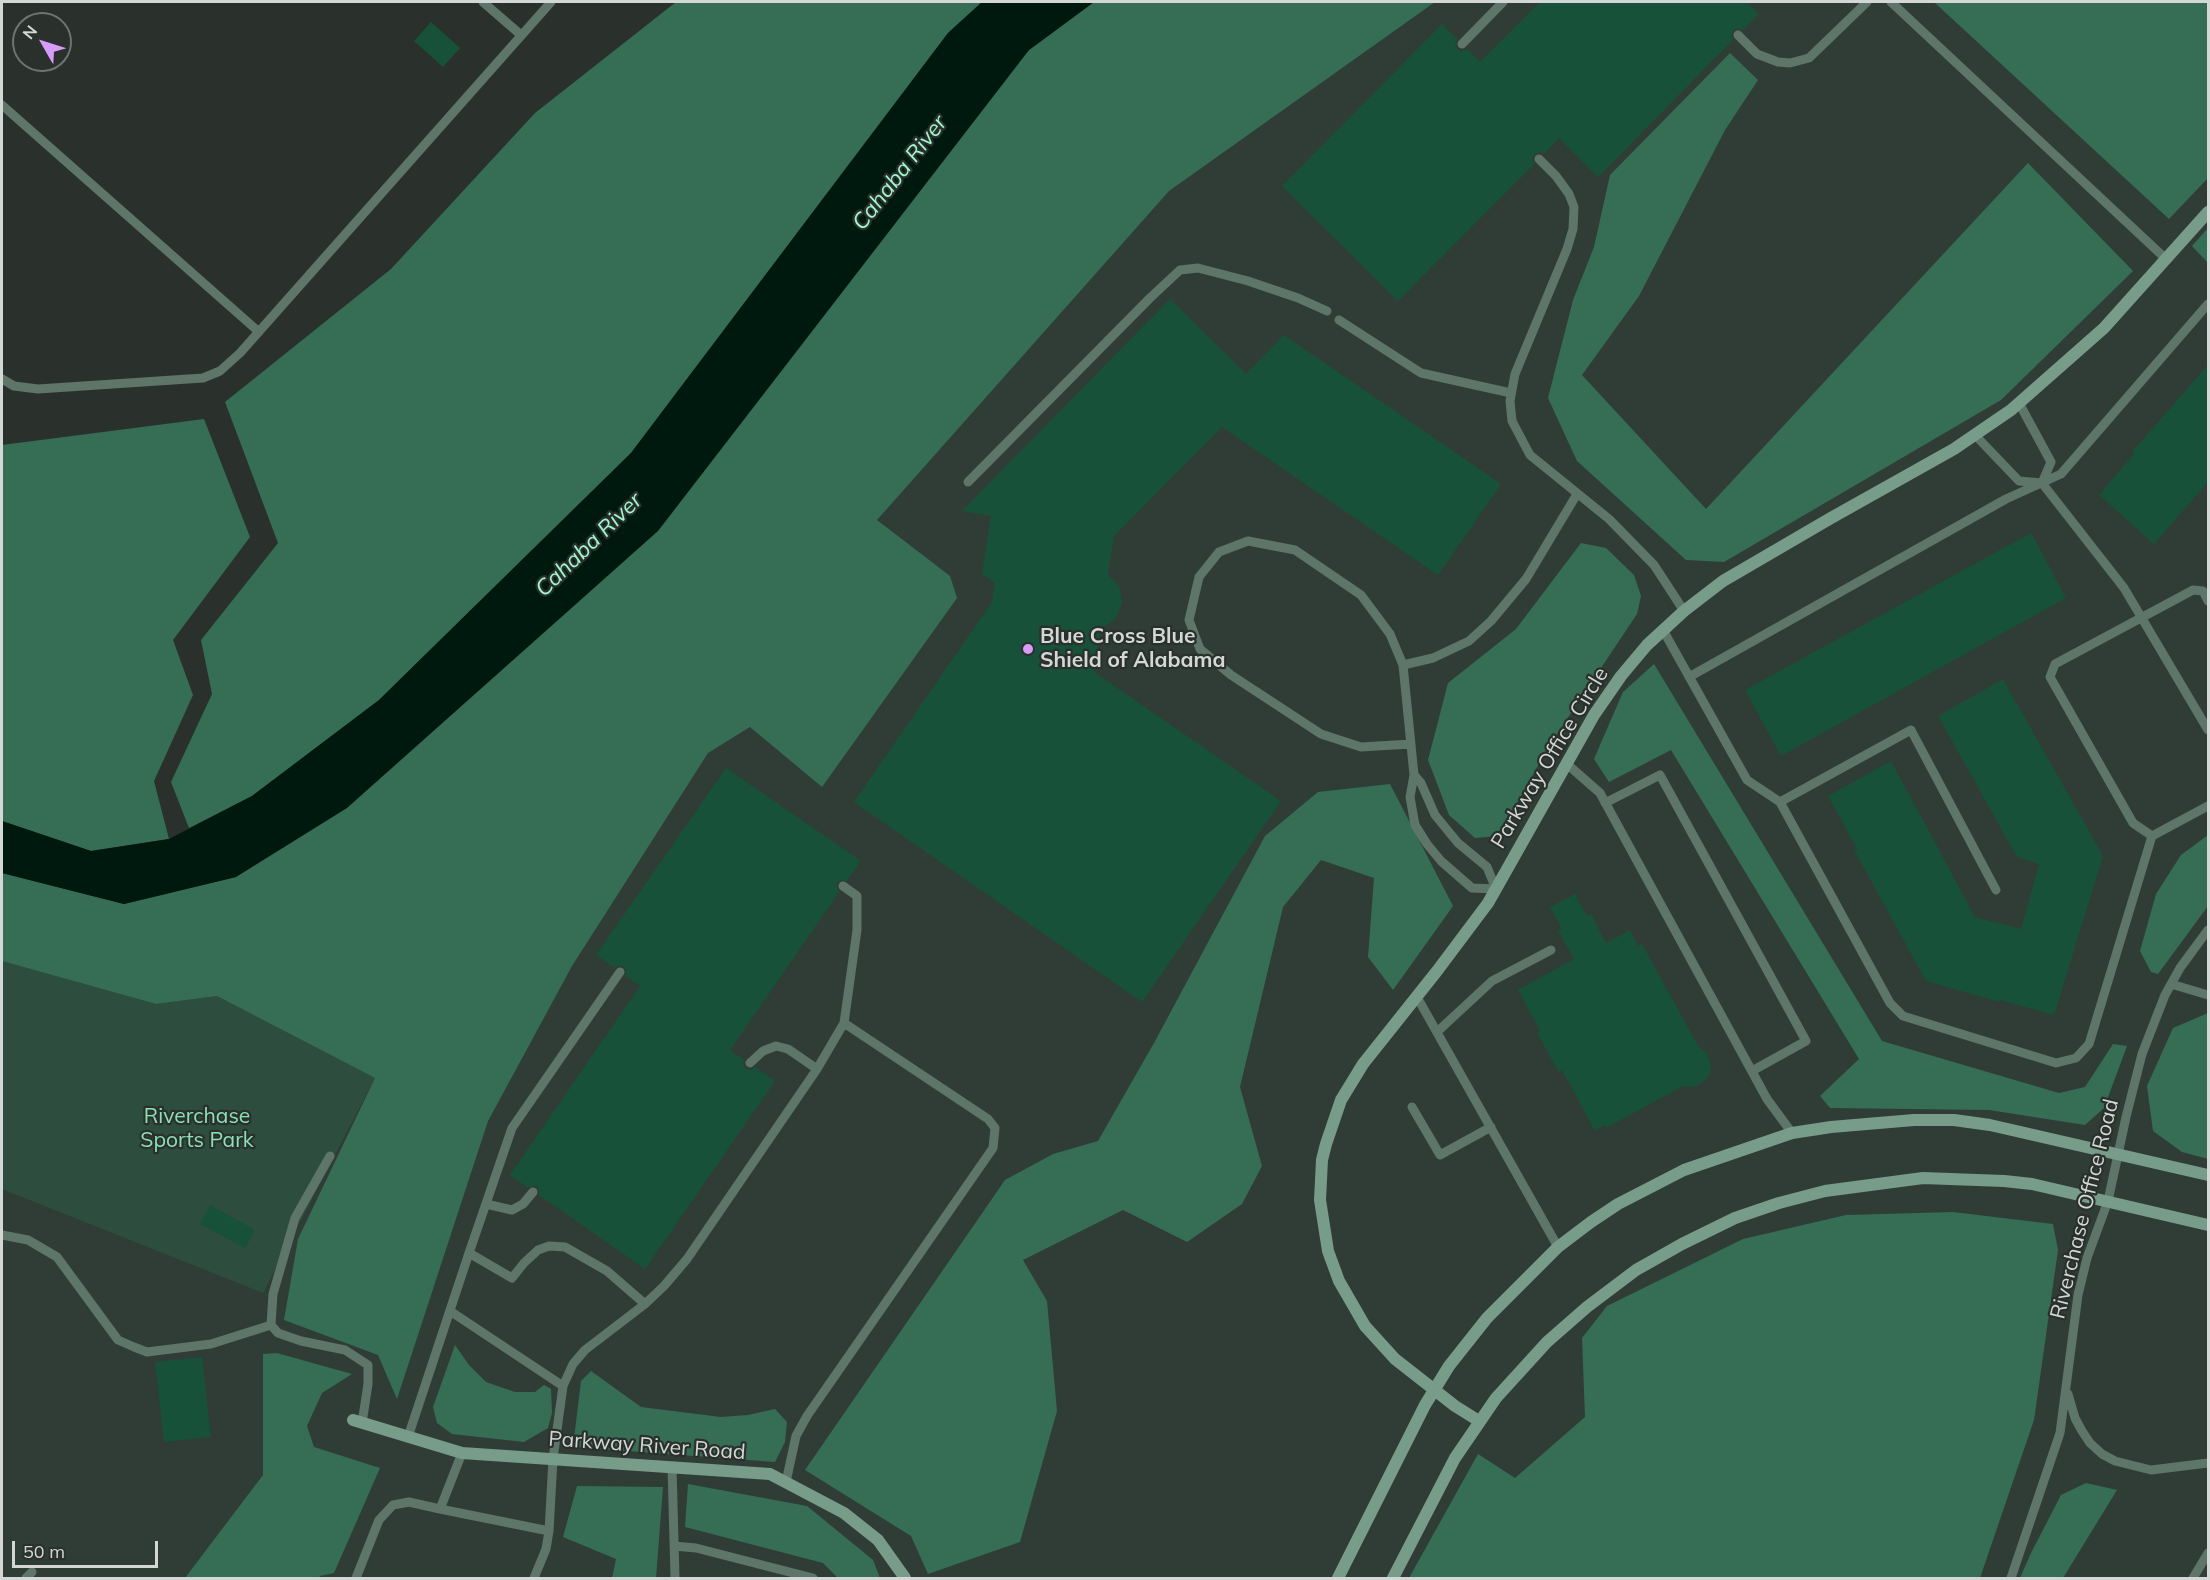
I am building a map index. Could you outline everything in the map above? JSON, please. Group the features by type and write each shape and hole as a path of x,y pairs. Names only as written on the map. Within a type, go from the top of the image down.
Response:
{"street":[{"name":"Parkway Office Circle","path":"1479,1421 1395,1359 1365,1326 1348,1299 1328,1251 1320,1200 1326,1144 1341,1100 1363,1064 1417,997 1496,889 1594,715 1621,676 1647,645 1684,611 1724,581 1954,449 2019,403 2104,328 2208,212"},
{"path":"1338,1578 1435,1390 1466,1343 1487,1318 1558,1247 1591,1222 1650,1186 1714,1158 1792,1133 1914,1120 1954,1120 1990,1125 2208,1175"},
{"path":"1393,1578 1455,1458 1479,1421 1496,1398 1547,1342 1587,1306 1636,1270 1735,1218 1825,1191 1923,1178 2023,1183 2208,1225"},
{"name":"Parkway River Road","path":"358,1422 462,1454 770,1474 844,1513 878,1540 905,1578"}],"lane":[{"path":"483,2 521,35"},
{"path":"2,379 14,386 38,389 203,378 220,371 259,332 551,2"},
{"path":"1462,44 1503,2"},
{"path":"1738,35 1757,54 1778,63 1790,63 1809,58 1867,2"},
{"path":"1891,2 2166,259"},
{"path":"2,105 259,332"},
{"path":"1539,159 1557,176 1569,194 1574,207 1573,229 1567,249 1515,374 1511,393 1512,421 1530,455 1609,519 1654,565 1684,611"},
{"path":"969,482 1180,270 1198,268 1248,281 1298,298 1327,311"},
{"path":"1689,677 2006,499 2061,474 2208,304"},
{"path":"1339,320 1421,373 1511,393"},
{"path":"2019,403 2051,462 2042,483"},
{"path":"1975,435 2019,482 2042,483 2124,588 2208,730"},
{"path":"1404,664 1434,658 1469,641 1491,621 1526,579 1576,494"},
{"path":"1410,744 1361,747 1321,734 1231,675 1200,649 1189,620 1199,578 1219,552 1248,541 1295,550 1361,595 1390,634 1404,664 1414,775 1410,797 1415,825 1441,861 1472,888 1496,889 1487,867 1458,843 1435,815 1421,783 1414,775"},
{"path":"2152,836 2133,823 2050,677 2055,664 2193,590 2203,591 2208,601"},
{"path":"1663,630 1747,780 1780,802 1890,1003 1903,1016 2056,1063 2076,1058 2089,1044 2152,836 2208,806"},
{"path":"1780,802 1911,730 1996,890"},
{"path":"1567,764 1600,793 1767,1099 1792,1133"},
{"path":"1605,803 1660,775 1806,1041 1752,1071"},
{"path":"534,1578 546,1549 553,1459 563,1386 573,1364 585,1350 645,1304 687,1259 817,1069 844,1023 857,930 857,896 843,886"},
{"name":"Riverchase Office Road","path":"2011,1578 2060,1434 2078,1295 2087,1258 2108,1201 2142,1054 2171,984 2208,930"},
{"path":"1437,1032 1492,981 1551,950"},
{"path":"408,1437 512,1128 620,972"},
{"path":"2171,984 2208,995"},
{"path":"1417,997 1558,1247"},
{"path":"786,1482 796,1436 807,1416 993,1148 995,1128 988,1119 844,1023"},
{"path":"750,1063 763,1051 776,1046 788,1048 817,1069"},
{"path":"1412,1107 1440,1155 1491,1127"},
{"path":"330,1156 295,1218 273,1294 271,1325 278,1333 301,1341 345,1350 368,1365 368,1384 358,1422"},
{"path":"486,1204 512,1210 523,1204 533,1191"},
{"path":"2,1235 28,1239 57,1257 118,1340 147,1352 211,1344 271,1325"},
{"path":"469,1253 512,1278 538,1250 549,1246 565,1247 607,1271 645,1304"},
{"path":"450,1311 563,1386"},
{"path":"2067,1389 2075,1418 2082,1431 2096,1449 2115,1461 2151,1470 2208,1463"},
{"path":"440,1509 462,1454"},
{"path":"672,1467 675,1578"},
{"path":"356,1578 379,1520 393,1505 409,1502 549,1531"},
{"path":"674,1546 696,1548 813,1578"},
{"path":"2193,1578 2208,1553"}],"shaded area":[{"path":"1231,2 2208,2 2208,1578 2,1578 2,910 266,938"}],"green space":[{"path":"676,2 982,2 948,33 631,453 379,700 252,796 189,828 171,782 212,694 201,640 278,543 225,402 391,269 535,113"},
{"path":"1094,2 1435,2 1169,191 877,520 950,576 957,598 822,787 750,727 708,753 572,966 488,1121 397,1399 378,1355 284,1320 298,1239 375,1078 217,996 156,1004 2,961 2,873 124,904 236,877 1029,50"},
{"path":"1934,2 2208,2 2208,178 2169,219"},
{"path":"1730,53 1758,80 1725,130 1639,296 1582,375 1706,509 2028,163 2133,271 2001,400 1724,562 1686,560 1577,461 1548,398 1573,300 1594,247 1610,175"},
{"path":"2208,228 2208,263 2192,246"},
{"path":"204,419 250,537 173,640 193,695 154,781 169,839 91,851 2,821 2,445"},
{"path":"1581,543 1606,548 1634,575 1641,596 1637,614 1551,743 1498,836 1475,838 1449,815 1428,760 1448,683 1516,629"},
{"path":"1654,664 1882,1041 2059,1093 2085,1087 2113,1044 2127,1046 2104,1108 2085,1125 1989,1110 1830,1108 1820,1096 1859,1059 1671,750 1609,782 1594,759 1623,692"},
{"path":"1390,784 1453,906 1393,990 1368,957 1374,878 1321,860 1283,907 1240,1087 1262,1166 1242,1204 1187,1242 1123,1210 1023,1260 1047,1301 1057,1411 1020,1542 928,1574 911,1536 805,1470 1005,1180 1053,1154 1098,1141 1154,1043 1265,836 1318,792"},
{"path":"2208,835 2208,906 2158,974 2151,972 2140,951 2156,894 2181,855"},
{"name":"Riverchase Sports Park","path":"2,961 156,1004 217,996 375,1078 263,1293 2,1189"},
{"path":"2208,1013 2208,1159 2182,1152 2153,1131 2147,1086 2173,1028"},
{"path":"1953,1212 2053,1224 2058,1250 2034,1420 1980,1578 1409,1578 1478,1454 1515,1478 1585,1417 1582,1338 1607,1306 1743,1239 1846,1215"},
{"path":"455,1345 469,1365 486,1382 515,1392 535,1392 544,1385 551,1389 552,1413 548,1428 524,1442 452,1434 437,1423 433,1407"},
{"path":"277,1353 352,1374 322,1393 307,1426 314,1447 380,1468 334,1573 319,1578 185,1578 263,1475 263,1354"},
{"path":"591,1371 641,1407 721,1417 748,1415 775,1409 787,1422 785,1442 775,1462 573,1447 581,1381"},
{"path":"2086,1483 2117,1490 2063,1578 2020,1578 2061,1495"},
{"path":"688,1484 807,1506 873,1560 880,1578 838,1578 823,1563 685,1527"},
{"path":"577,1486 663,1487 656,1578 612,1578 616,1559 563,1537"}],"water":[{"name":"Cahaba River","path":"982,2 1094,2 1029,50 658,531 347,808 236,877 124,904 2,873 2,821 91,851 169,839 252,796 379,700 631,453 948,33"}],"building":[{"path":"1540,2 1746,2 1759,14 1743,30 1737,28 1733,31 1731,36 1733,40 1598,177 1559,138 1544,154 1540,152 1535,154 1532,158 1534,164 1398,301 1282,186 1442,24 1457,39 1455,43 1457,48 1461,51 1467,49 1480,62"},
{"path":"431,22 460,48 443,67 414,41"},
{"name":"Blue Cross Blue Shield of Alabama","path":"1170,299 1246,374 1284,335 1501,484 1438,575 1222,427 1114,536 1108,575 1119,586 1122,603 1116,618 1101,627 1094,672 1281,801 1142,1002 854,802 992,602 995,583 982,574 991,516 962,511"},
{"path":"2208,365 2208,482 2154,544 2099,495 2134,454 2132,452"},
{"path":"2031,533 2066,598 1781,756 1745,690"},
{"path":"2003,679 2103,856 2054,1015 1926,981 1854,850 1857,849 1828,796 1891,761 1975,917 2021,929 2039,864 2017,857 1938,716"},
{"path":"726,768 861,861 847,881 841,880 837,883 839,892 730,1050 744,1060 745,1068 751,1070 755,1067 775,1081 645,1269 539,1195 537,1186 528,1188 510,1175 640,986 626,976 623,966 615,968 596,955"},
{"path":"1575,894 1587,916 1591,914 1606,943 1630,930 1638,946 1642,944 1698,1046 1707,1054 1711,1065 1709,1076 1695,1087 1683,1086 1606,1128 1604,1125 1595,1131 1562,1070 1559,1072 1537,1033 1540,1031 1518,990 1574,959 1558,931 1562,929 1550,907"},
{"path":"210,1205 255,1230 245,1248 200,1224"},
{"path":"202,1357 211,1437 164,1442 155,1362"}],"place":[{"name":"Blue Cross Blue Shield of Alabama","path":"1028,649"}]}
